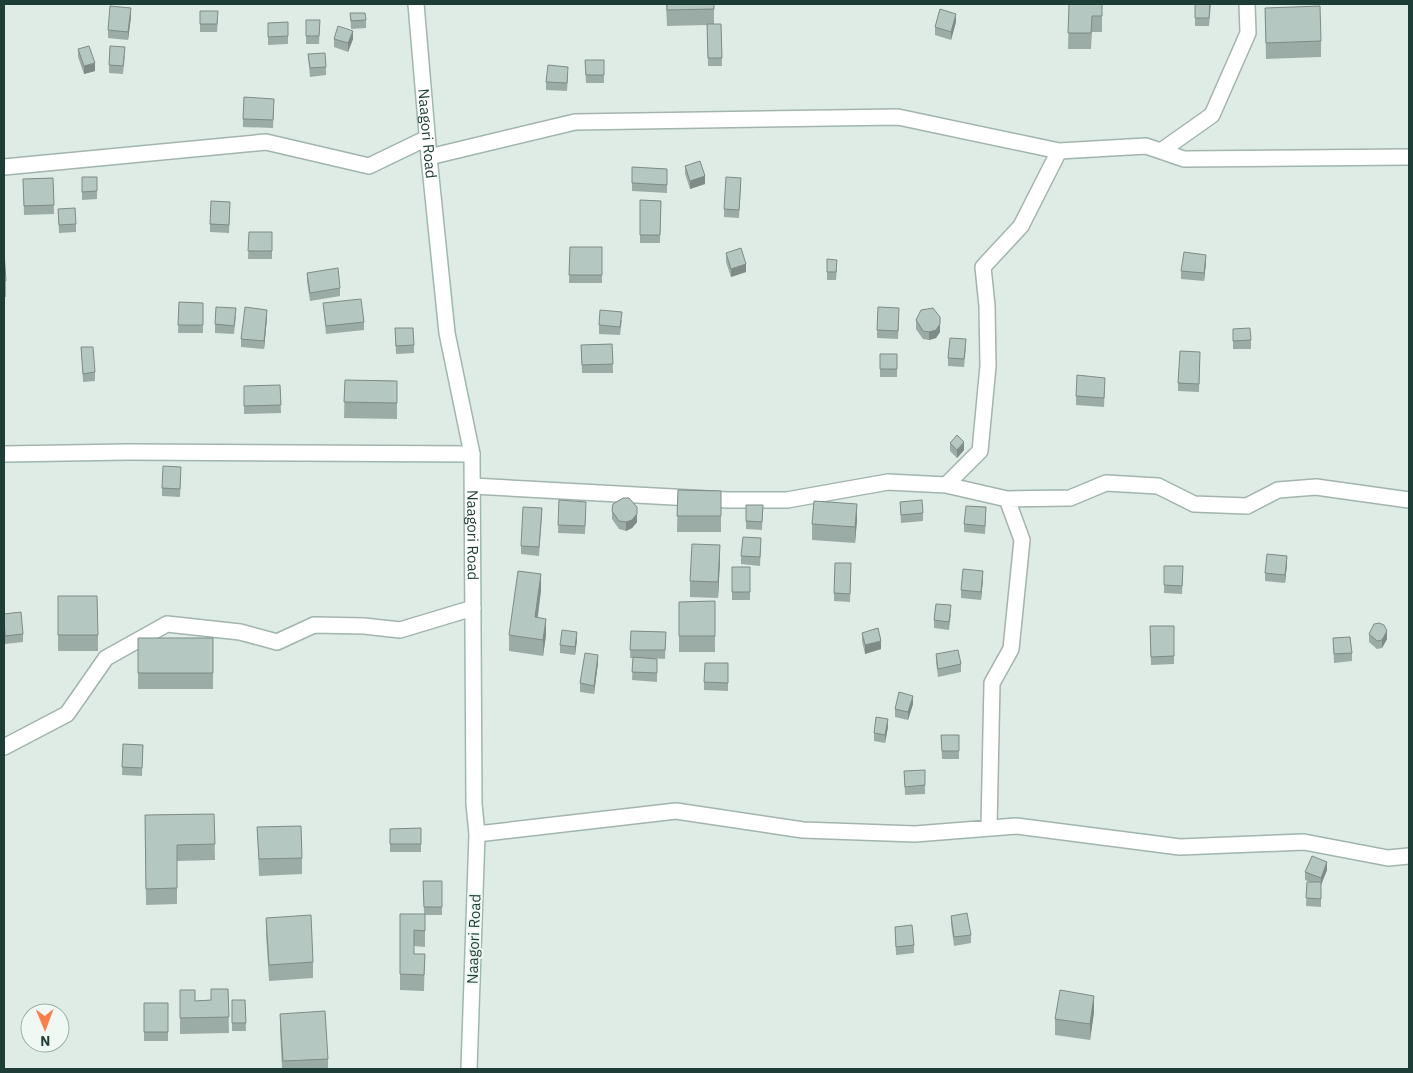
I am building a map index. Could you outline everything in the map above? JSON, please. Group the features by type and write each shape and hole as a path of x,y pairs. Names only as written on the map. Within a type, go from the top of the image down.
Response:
{"street":[{"name":"Naagori Road","path":"416,4 427,138 447,333 472,454 474,804 477,834 469,1069"},
{"path":"1161,151 1212,115 1248,34 1247,4"},
{"path":"429,157 575,122 898,117 1059,151 1146,146 1184,159 1409,157"},
{"path":"4,167 266,142 369,166 427,138"},
{"path":"946,485 980,451 988,366 987,306 983,267 1022,226 1059,151"},
{"path":"4,454 128,452 472,454"},
{"path":"473,486 614,495 787,500 888,482 946,485 1007,499 1070,498 1106,482 1158,486 1194,504 1247,506 1278,490 1316,486 1409,500"},
{"path":"989,828 992,683 1011,649 1022,540 1007,499"},
{"path":"4,747 68,714 106,658 167,624 240,632 277,642 314,625 364,626 400,630 473,608"},
{"path":"477,834 676,811 803,830 916,834 1016,826 1180,846 1304,842 1388,858 1409,856"}],"building":[{"path":"667,4 714,4 714,9 667,10"},
{"path":"1069,4 1102,4 1102,16 1092,16 1091,33 1068,33"},
{"path":"1195,4 1210,4 1209,18 1195,18"},
{"path":"110,6 131,8 128,32 108,30"},
{"path":"1320,6 1321,41 1266,43 1265,8"},
{"path":"940,9 956,14 951,32 935,27"},
{"path":"200,11 218,11 217,24 200,24"},
{"path":"350,13 365,13 366,20 351,21"},
{"path":"306,20 320,20 319,36 306,36"},
{"path":"288,22 288,36 268,37 268,23"},
{"path":"707,24 721,24 722,58 708,58"},
{"path":"338,26 353,31 348,43 334,39"},
{"path":"89,46 95,63 84,66 78,49"},
{"path":"110,46 125,47 123,66 109,65"},
{"path":"325,53 326,67 310,68 308,54"},
{"path":"585,60 604,60 604,75 586,75"},
{"path":"548,65 568,67 567,83 546,82"},
{"path":"244,97 274,99 273,120 243,119"},
{"path":"700,161 705,176 690,181 685,166"},
{"path":"632,167 667,169 667,185 632,183"},
{"path":"82,177 97,177 97,191 82,192"},
{"path":"726,177 741,178 739,210 724,209"},
{"path":"53,178 54,205 24,206 23,179"},
{"path":"640,200 661,201 660,235 640,235"},
{"path":"211,201 230,202 229,225 210,224"},
{"path":"75,208 76,224 59,225 58,209"},
{"path":"249,232 272,232 272,251 248,251"},
{"path":"570,247 602,247 602,275 569,275"},
{"path":"741,248 746,264 731,269 726,253"},
{"path":"4,252 6,281 4,281"},
{"path":"1184,252 1206,255 1204,273 1181,271"},
{"path":"827,259 837,260 836,272 827,272"},
{"path":"338,268 340,288 310,293 307,273"},
{"path":"361,299 364,322 326,326 323,303"},
{"path":"179,302 203,303 203,325 178,325"},
{"path":"216,307 236,308 234,326 215,324"},
{"path":"245,307 267,310 264,341 241,339"},
{"path":"878,307 899,308 898,331 877,330"},
{"path":"933,308 940,317 940,324 936,330 923,331 916,320 921,310"},
{"path":"600,310 622,312 620,327 599,325"},
{"path":"395,328 413,328 414,345 396,346"},
{"path":"1250,328 1251,340 1233,341 1233,329"},
{"path":"950,338 966,339 964,359 948,358"},
{"path":"612,344 613,364 582,365 581,345"},
{"path":"81,347 93,347 95,372 83,374"},
{"path":"1180,351 1200,352 1199,384 1178,383"},
{"path":"880,354 897,354 897,369 880,369"},
{"path":"1077,375 1105,378 1104,398 1076,396"},
{"path":"345,380 397,381 397,403 344,402"},
{"path":"280,385 281,405 244,406 244,386"},
{"path":"957,435 964,442 957,450 950,443"},
{"path":"163,466 181,467 180,489 162,488"},
{"path":"678,490 721,491 721,516 677,516"},
{"path":"623,498 629,498 637,507 637,514 632,520 626,522 619,521 612,511 613,504"},
{"path":"559,500 586,502 585,526 558,525"},
{"path":"922,500 923,513 901,515 900,502"},
{"path":"814,501 857,504 855,527 812,524"},
{"path":"746,505 763,505 762,522 746,521"},
{"path":"966,506 986,507 985,526 964,524"},
{"path":"523,507 542,508 539,547 521,546"},
{"path":"743,537 761,538 760,557 741,556"},
{"path":"692,544 720,545 718,582 690,581"},
{"path":"1267,554 1287,556 1285,575 1265,573"},
{"path":"835,563 851,563 850,594 834,593"},
{"path":"1164,566 1183,566 1182,586 1164,585"},
{"path":"732,567 750,567 750,592 732,592"},
{"path":"963,569 983,571 981,592 961,590"},
{"path":"518,571 541,574 535,617 546,619 543,640 509,635"},
{"path":"58,596 97,596 98,635 58,635"},
{"path":"715,601 715,636 679,636 679,602"},
{"path":"936,604 951,605 949,622 934,620"},
{"path":"21,612 23,634 5,636 4,614"},
{"path":"1374,624 1384,625 1387,631 1382,640 1377,641 1369,634"},
{"path":"1150,626 1174,626 1174,656 1151,657"},
{"path":"878,628 881,641 865,645 862,633"},
{"path":"562,630 577,632 575,647 560,645"},
{"path":"631,631 666,632 665,650 630,650"},
{"path":"1350,637 1352,653 1334,654 1333,638"},
{"path":"138,638 213,638 213,673 138,673"},
{"path":"958,650 961,664 938,669 936,654"},
{"path":"585,653 598,655 594,686 580,683"},
{"path":"633,657 657,659 657,673 632,672"},
{"path":"705,663 728,663 728,683 704,682"},
{"path":"899,692 913,696 908,712 895,709"},
{"path":"876,717 888,719 885,735 874,733"},
{"path":"941,735 959,735 959,751 942,751"},
{"path":"123,744 143,745 142,768 122,767"},
{"path":"925,770 925,785 905,787 904,771"},
{"path":"214,814 215,844 177,845 177,888 146,889 145,815"},
{"path":"301,826 302,858 259,859 257,827"},
{"path":"421,828 421,844 390,844 390,829"},
{"path":"1312,856 1327,862 1321,878 1305,872"},
{"path":"423,881 442,881 442,907 424,907"},
{"path":"1307,882 1321,882 1321,899 1306,898"},
{"path":"967,913 971,935 954,937 951,916"},
{"path":"400,914 425,914 425,931 414,930 414,954 425,954 424,975 400,974"},
{"path":"311,915 313,962 269,965 266,918"},
{"path":"912,925 914,945 896,947 895,927"},
{"path":"211,989 228,989 229,1017 180,1018 180,990 195,990 195,1001 211,1000"},
{"path":"1060,990 1094,996 1090,1024 1055,1019"},
{"path":"232,1000 245,1000 246,1023 232,1023"},
{"path":"144,1003 168,1003 168,1032 144,1032"},
{"path":"325,1011 328,1059 283,1061 280,1014"}]}
